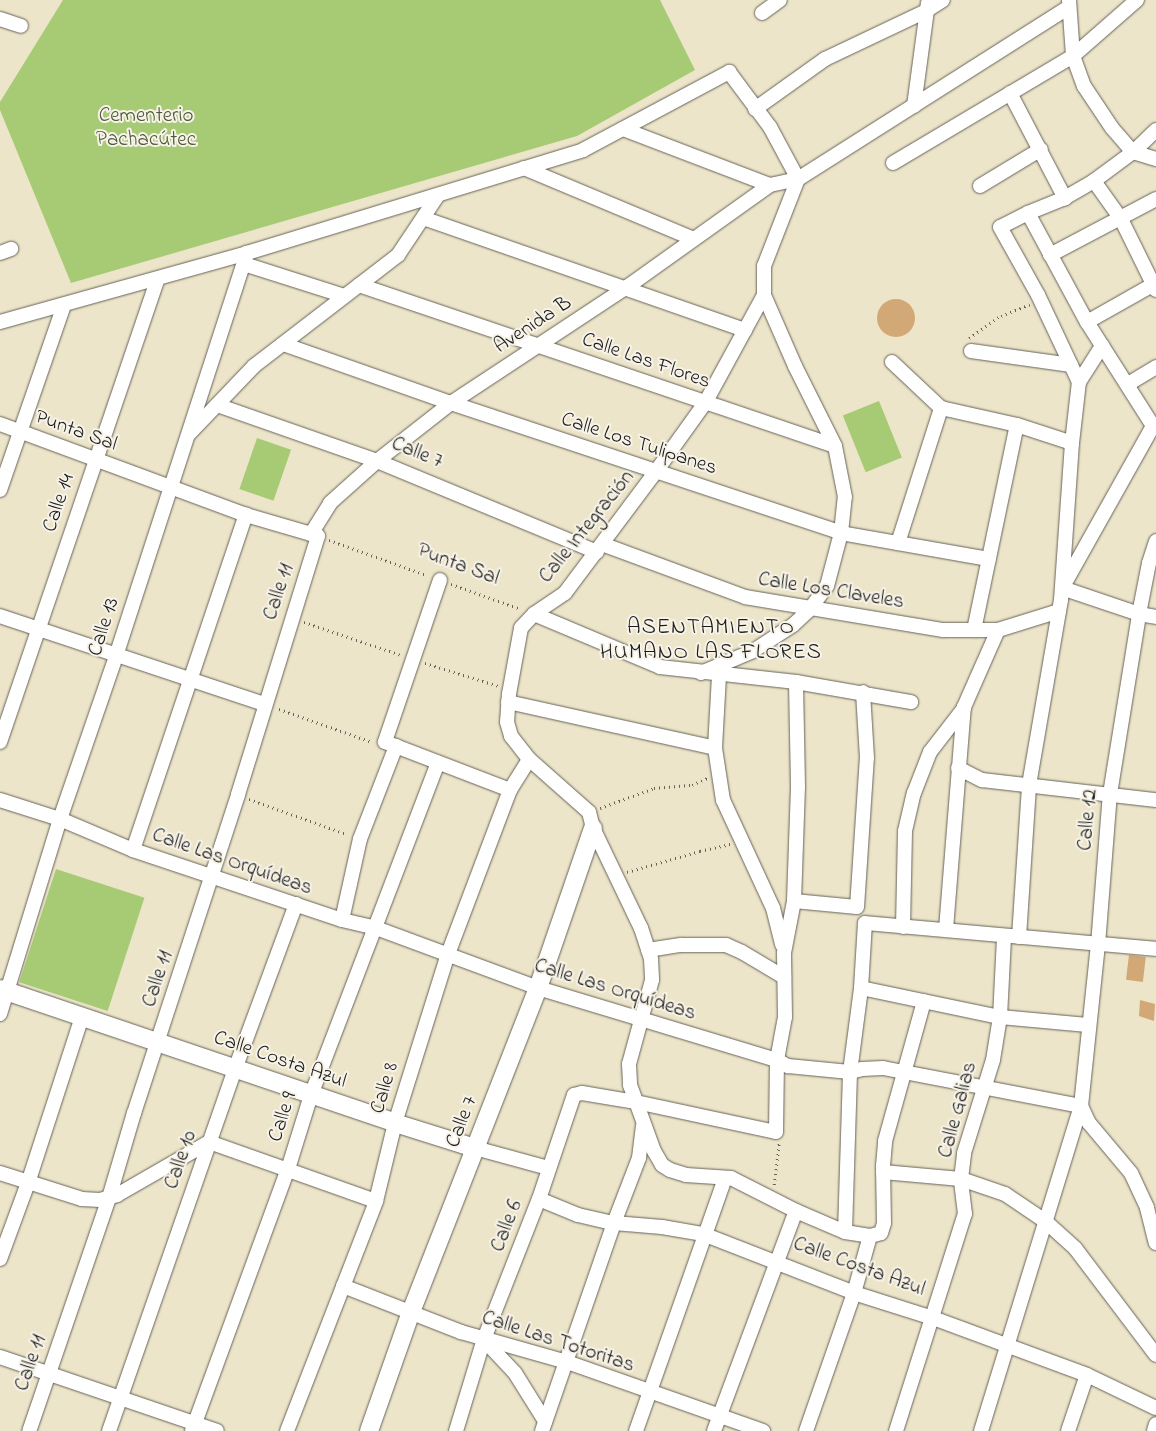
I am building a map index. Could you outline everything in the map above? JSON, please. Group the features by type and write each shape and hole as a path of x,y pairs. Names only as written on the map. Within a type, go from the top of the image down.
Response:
{"street":[{"path":"762,13 780,0"},
{"path":"755,108 825,58 928,5 943,0"},
{"path":"893,163 1073,56 1137,0"},
{"path":"0,322 158,278 245,258 438,194 583,150 729,72 770,127 798,179 914,106 1069,3 1073,56 1084,86 1112,128 1133,152 1156,159"},
{"path":"914,106 928,5"},
{"path":"0,19 21,26"},
{"path":"1010,93 1065,198"},
{"path":"623,129 770,185"},
{"path":"1080,382 1040,299 1000,227 1065,198 1094,182 1133,152 1156,130"},
{"path":"980,186 1040,149"},
{"path":"524,168 694,239"},
{"name":"Avenida B","path":"314,535 330,503 377,461 451,403 627,287 770,185 798,179"},
{"name":"Calle Integración","path":"701,673 753,650 793,625 810,609 827,586 841,533 845,497 836,446 795,366 764,295 764,266 798,179"},
{"path":"1087,322 1155,286 1121,219 1094,182"},
{"path":"187,437 254,366 398,255 438,194"},
{"path":"1050,256 1156,200"},
{"path":"1028,213 1087,322 1154,427 1062,588"},
{"path":"423,218 627,287 745,330"},
{"path":"245,258 344,296"},
{"name":"Calle 13","path":"0,1014 4,990 116,656 245,258"},
{"name":"Calle 14","path":"0,742 158,278"},
{"name":"Calle Las Flores","path":"359,284 836,446"},
{"name":"Calle Integración","path":"764,295 705,403 657,470 565,593 534,614 521,628 506,722 511,736 529,759 591,820 642,928 648,950 652,980 629,1064 630,1085 654,1152 662,1164 670,1170 686,1175 731,1178 796,1212 845,1232 870,1236"},
{"path":"0,490 64,305"},
{"name":"Calle Los Tulipanes","path":"283,344 451,403 657,470 841,533 989,559"},
{"path":"968,346 1071,365"},
{"path":"1019,937 1029,785 1062,588 1072,443 1080,382 1102,346"},
{"path":"892,362 940,408 1017,425 1072,443"},
{"path":"1128,384 1156,367"},
{"name":"Calle 7","path":"217,405 377,461 600,548"},
{"path":"898,543 940,408"},
{"name":"Punta Sal","path":"0,424 246,515 314,535"},
{"path":"974,630 1017,425"},
{"path":"133,850 246,515"},
{"name":"Calle 11","path":"28,1431 109,1198 238,795 314,535"},
{"name":"Calle 12","path":"981,1431 1038,1251 1045,1221 1081,1106 1088,1025 1098,946 1110,794 1139,614 1149,563 1156,541"},
{"name":"Calle Los Claveles","path":"600,548 745,597 810,609 876,617 943,630 998,630 1059,611"},
{"path":"342,920 360,839 440,580"},
{"path":"1062,588 1139,614 1156,617"},
{"path":"534,614 660,667 719,676 796,682 911,702"},
{"path":"0,616 116,656 266,704"},
{"path":"904,926 904,831 914,793 930,752 964,707 998,630"},
{"path":"719,676 716,748 722,800 773,908 784,953"},
{"path":"636,1102 776,1132 777,1060 785,1017 784,953 794,902 798,787 796,682"},
{"path":"794,902 857,907 867,758 862,692"},
{"path":"508,702 716,748"},
{"path":"946,929 964,707"},
{"path":"390,744 510,790"},
{"name":"Calle 8","path":"288,1431 376,1201 395,1123 448,954 510,790 529,759"},
{"name":"Calle 9","path":"193,1427 288,1169 311,1095 438,762"},
{"path":"958,768 982,780 1156,800"},
{"name":"Calle Las Orquídeas","path":"1,804 60,819 133,850 342,920 376,928 538,988 641,1021 777,1060 788,1066 850,1072 862,1068 883,1068 1081,1106"},
{"name":"Calle 7","path":"369,1431 411,1312 538,988 591,820"},
{"name":"Calle 10","path":"109,1431 209,1142 296,904"},
{"path":"845,1232 850,1072 861,988 865,923 946,929 1004,937 1098,946 1156,949"},
{"name":"Calle Galias","path":"896,1431 965,1214 961,1179 964,1153 993,1060 1000,1017 1004,937"},
{"path":"648,950 681,945 726,945 742,952 784,977"},
{"path":"861,988 1000,1017 1088,1025"},
{"name":"Calle Costa Azul","path":"4,990 395,1123 548,1168"},
{"path":"806,1431 854,1293 870,1236 881,1233 884,1223 883,1172 885,1141 924,1001"},
{"path":"0,1259 28,1183 82,1017"},
{"name":"Calle 6","path":"456,1431 484,1339 539,1198 574,1095 582,1093 636,1102"},
{"path":"1081,1106 1089,1123 1132,1173 1148,1208 1156,1243"},
{"path":"544,1426 614,1223 639,1158 643,1124"},
{"path":"0,1173 82,1198 100,1200 109,1198 209,1142 376,1201"},
{"path":"883,1172 961,1179 1005,1194 1045,1221 1075,1248 1156,1355"},
{"path":"636,1431 724,1178"},
{"name":"Calle Costa Azul","path":"539,1198 578,1215 614,1223 662,1226 703,1234 854,1293 933,1318 1087,1375 1156,1408"},
{"path":"714,1431 776,1261 796,1212"},
{"name":"Calle Las Totoritas","path":"343,1286 484,1339 567,1362 763,1431"},
{"path":"484,1339 515,1373 544,1426"},
{"path":"0,1357 120,1398 193,1427 217,1431"},
{"path":"1068,1431 1087,1375"},
{"path":"1154,1431 1156,1424"}],"path":[{"path":"968,346 1001,316 1040,299"},
{"name":"Punta Sal","path":"314,535 534,614"},
{"path":"266,704 377,744 390,744"},
{"path":"591,820 654,788 692,785 718,774"},
{"path":"238,795 360,839"},
{"path":"616,875 700,851 742,842"},
{"path":"772,1199 779,1142 776,1132"}],"green space":[{"name":"Cementerio Pachacútec","path":"63,0 660,0 695,70 577,136 71,283 0,110 0,102"},
{"path":"879,401 902,458 866,472 843,416"},
{"path":"257,438 291,450 273,501 239,489"},
{"path":"56,869 144,898 108,1011 19,982"}],"building":[{"path":"896,299 909,305 915,318 909,331 896,337 883,331 877,318 883,305"},
{"path":"1129,955 1146,957 1143,982 1126,980"},
{"path":"1140,1000 1155,1004 1154,1021 1139,1016"}],"district":[{"name":"ASENTAMIENTO HUMANO LAS FLORES","path":"711,640"}]}
